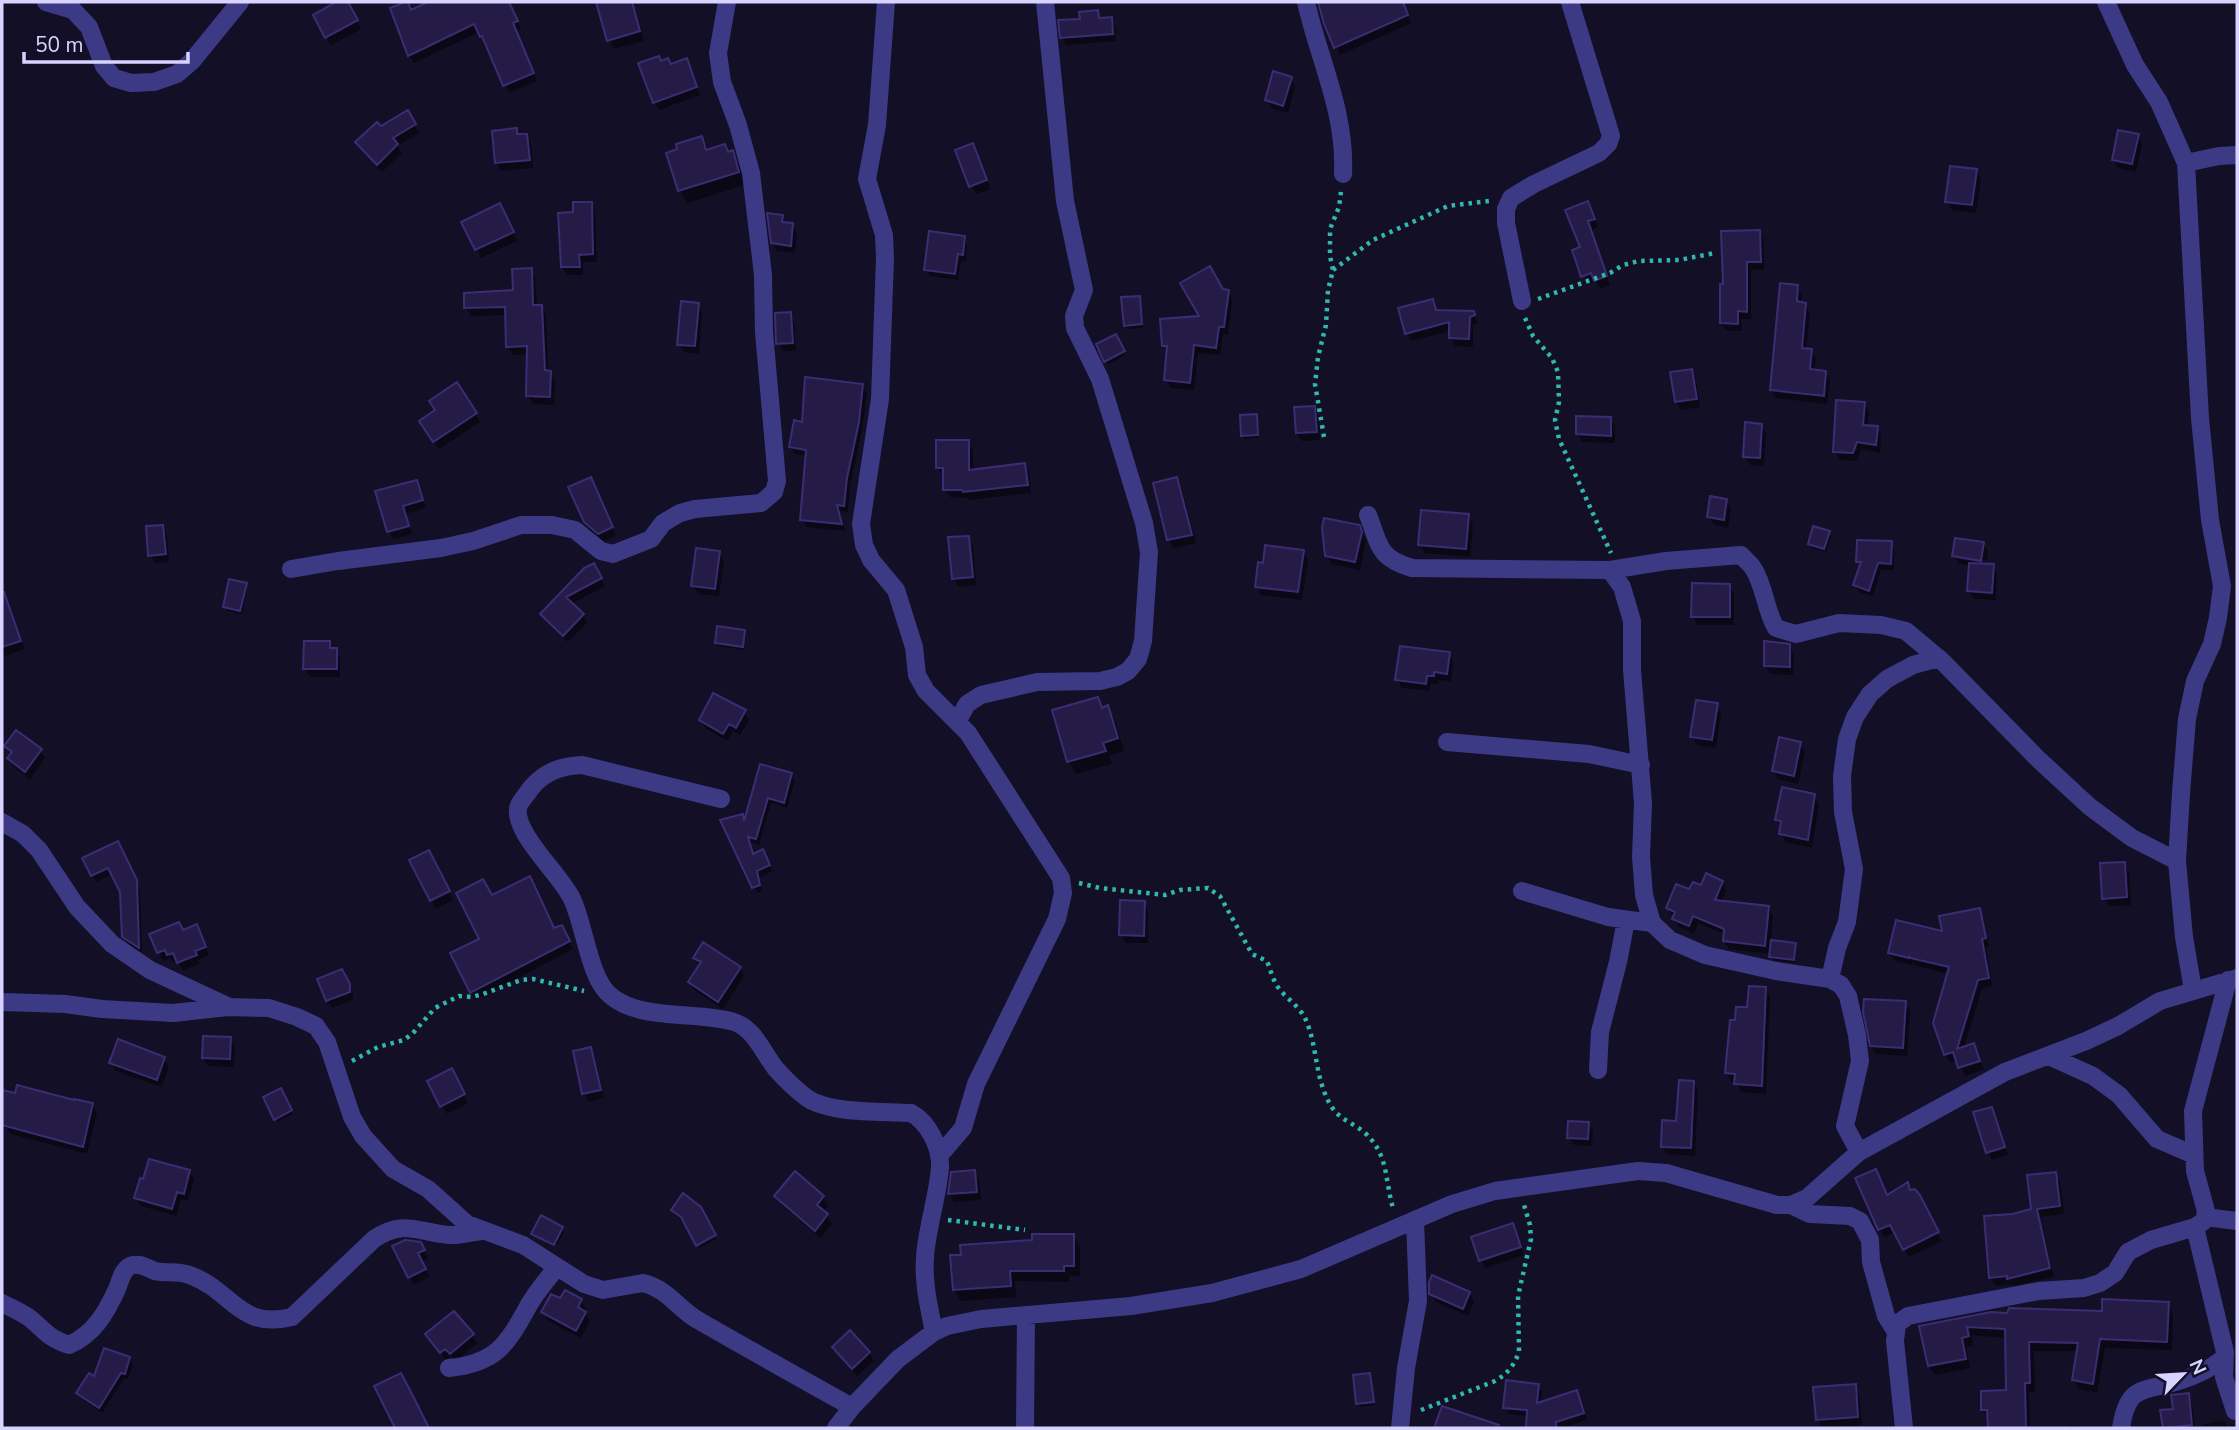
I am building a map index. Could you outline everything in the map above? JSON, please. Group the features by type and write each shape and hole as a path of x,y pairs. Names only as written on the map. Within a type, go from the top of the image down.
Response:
{"street":[{"path":"47,2 73,10 89,27 104,66 114,78 131,83 155,82 177,74 192,61 240,2"},
{"path":"290,569 441,548 473,541 521,525 552,525 575,530 601,551 613,554 651,539 663,523 680,513 707,507 761,503 774,492 777,481 764,332 763,275 751,173 738,125 722,82 718,53 727,2"},
{"path":"886,2 877,125 867,180 884,235 880,399 861,524 864,545 871,560 896,590 914,647 917,675 926,691 968,733 1061,878 1063,893 1056,919 976,1084 964,1128 939,1156"},
{"path":"957,722 967,704 990,693 1037,682 1100,681 1117,677 1128,671 1138,659 1143,641 1149,552 1144,523 1100,379 1075,328 1074,316 1084,290 1065,201 1045,2"},
{"path":"1306,2 1313,34 1341,122 1343,174"},
{"path":"1522,301 1506,223 1506,209 1511,198 1599,153 1608,144 1611,136 1570,2"},
{"path":"2106,2 2135,65 2159,102 2186,163 2200,418 2210,520 2222,586 2212,644 2194,681 2187,719 2177,861 2184,937 2193,990"},
{"path":"2186,163 2237,155"},
{"path":"1368,515 1383,554 1395,563 1412,568 1614,570 1666,561 1741,555 1753,568 1768,614 1776,628 1796,634 1839,623 1881,625 1906,631 1939,658 2037,758 2090,807 2132,838 2177,861"},
{"path":"1614,570 1632,621 1632,670 1643,803 1641,857 1644,895 1653,923 1670,940 1705,956 1830,979 1841,985 1848,996 1860,1061 1845,1126 1859,1152"},
{"path":"1830,979 1837,948 1847,922 1854,869 1844,821 1842,788 1847,739 1855,717 1870,694 1887,679 1913,665 1939,658"},
{"path":"1447,742 1589,754 1641,765"},
{"path":"721,799 582,765 564,766 544,775 533,785 518,806 518,821 526,836 572,897 597,979 609,995 622,1004 659,1013 735,1022 746,1029 777,1069 808,1099 822,1105 911,1112 919,1117 927,1127 939,1156 940,1167 925,1259 925,1280 934,1332"},
{"path":"2,822 23,834 39,850 78,907 112,944 150,970 228,1007"},
{"path":"1522,891 1608,917 1653,923"},
{"path":"1598,1070 1600,1032 1626,920"},
{"path":"836,1428 852,1407 898,1359 934,1332 964,1322 1131,1306 1212,1293 1301,1269 1452,1204 1495,1191 1638,1171 1666,1173 1777,1205 1791,1205 1807,1198 1859,1152 2005,1072 2118,1026 2160,1001 2233,979"},
{"path":"2233,979 2193,1111 2195,1171 2206,1211 2200,1222 2203,1267 2224,1355 2224,1377 2235,1411"},
{"path":"2,1002 173,1013 228,1007 270,1008 298,1017 316,1026 327,1042 352,1117 377,1153 393,1169 428,1189 467,1224 523,1245 584,1284 603,1290 648,1284 665,1293 694,1317 852,1407"},
{"path":"2049,1056 2093,1076 2119,1095 2157,1139 2194,1155"},
{"path":"1791,1205 1810,1214 1850,1216 1860,1221 1870,1240 1871,1262 1886,1315 1896,1332"},
{"path":"1904,1428 1896,1332 1897,1324 1908,1316 2039,1291 2084,1288 2100,1283 2115,1273 2128,1252 2151,1240 2200,1222 2237,1221"},
{"path":"1401,1421 1406,1368 1418,1301 1407,1224"},
{"path":"2,1303 31,1319 39,1329 58,1342 69,1345 89,1334 100,1321 124,1270 132,1265 141,1265 158,1272 176,1271 193,1276 213,1288 233,1306 264,1320 278,1321 292,1317 373,1240 389,1230 405,1228 451,1235 482,1231"},
{"path":"449,1368 481,1362 504,1347 519,1326 532,1300 557,1266"},
{"path":"1025,1428 1026,1315"},
{"path":"2121,1428 2124,1411 2132,1397 2142,1389 2193,1377 2208,1370 2224,1355 2237,1337"}],"path":[{"path":"1324,436 1315,384 1333,270 1329,256 1330,229 1339,207 1343,174"},
{"path":"1333,270 1373,240 1448,206 1511,198"},
{"path":"1614,570 1592,508 1559,439 1555,420 1559,402 1558,372 1552,358 1533,337 1522,301 1547,296 1639,261 1679,260 1715,253"},
{"path":"1061,878 1113,890 1165,895 1180,890 1208,888 1220,896 1252,954 1267,961 1274,981 1304,1016 1316,1068 1331,1107 1363,1131 1377,1146 1386,1166 1389,1191 1407,1224"},
{"path":"337,1068 378,1047 404,1040 435,1008 459,996 483,995 522,979 609,995"},
{"path":"1401,1421 1425,1408 1494,1381 1503,1376 1516,1361 1519,1352 1518,1296 1531,1239 1521,1187"},
{"path":"930,1216 1025,1230"}],"building":[{"path":"336,2 348,2 358,20 325,38 313,15"},
{"path":"408,2 411,10 428,2 509,2 518,21 513,23 534,73 503,86 482,36 480,37 474,24 408,56 390,8"},
{"path":"596,2 632,2 640,31 607,41"},
{"path":"1318,2 1403,2 1408,15 1334,48"},
{"path":"1098,10 1099,18 1112,17 1113,34 1060,38 1058,20 1080,19 1079,12"},
{"path":"659,56 661,61 668,58 671,64 687,58 697,87 653,103 638,63"},
{"path":"1273,71 1292,77 1283,106 1265,100"},
{"path":"408,110 416,124 393,138 398,144 377,165 355,142 377,122 381,126"},
{"path":"517,128 517,134 527,134 530,160 495,163 492,131"},
{"path":"2118,130 2139,134 2132,164 2112,160"},
{"path":"702,136 706,150 725,144 728,152 733,150 739,172 678,191 666,153 677,149 676,144"},
{"path":"973,143 987,180 969,187 955,150"},
{"path":"1950,166 1977,169 1972,205 1945,202"},
{"path":"1588,201 1595,219 1588,221 1607,276 1594,281 1591,273 1581,277 1572,250 1580,247 1565,210"},
{"path":"573,202 592,202 593,254 579,255 580,267 561,267 558,213 573,212"},
{"path":"500,203 514,232 475,250 461,222"},
{"path":"767,213 783,215 782,222 793,223 791,246 771,243"},
{"path":"1760,230 1761,262 1747,262 1747,312 1738,311 1738,324 1720,323 1720,284 1723,284 1721,231"},
{"path":"929,231 965,236 963,255 958,254 955,274 924,270"},
{"path":"1210,266 1223,289 1229,290 1224,327 1219,327 1216,348 1194,345 1190,383 1164,380 1167,346 1162,346 1160,319 1199,316 1180,283"},
{"path":"532,268 533,305 542,305 545,370 551,371 550,397 526,396 527,346 506,347 505,307 464,308 464,293 513,290 512,269"},
{"path":"1780,283 1798,285 1797,301 1806,303 1802,348 1812,349 1810,369 1826,371 1824,396 1770,390"},
{"path":"1140,296 1142,324 1124,326 1121,297"},
{"path":"1433,299 1436,310 1474,311 1475,315 1470,317 1469,339 1449,338 1449,322 1405,334 1398,308"},
{"path":"681,301 699,303 695,346 677,345"},
{"path":"791,312 793,343 776,344 775,313"},
{"path":"1116,334 1125,351 1104,362 1096,344"},
{"path":"1692,369 1697,399 1675,402 1670,372"},
{"path":"805,377 863,384 844,506 837,505 842,524 800,520 806,450 789,447 794,420 802,422"},
{"path":"457,382 477,413 433,442 419,421 435,410 429,401"},
{"path":"1836,400 1865,402 1863,425 1878,426 1876,445 1857,442 1853,453 1833,452"},
{"path":"1315,406 1317,432 1296,433 1294,407"},
{"path":"1257,414 1258,435 1241,436 1240,415"},
{"path":"1576,416 1611,417 1611,436 1576,434"},
{"path":"1745,422 1762,424 1760,458 1743,457"},
{"path":"936,440 969,440 969,470 1025,463 1028,485 963,492 943,490 943,468 936,468"},
{"path":"591,477 613,527 598,534 584,522 568,487"},
{"path":"1177,477 1192,535 1167,540 1153,483"},
{"path":"417,480 423,500 403,506 409,526 387,532 375,491"},
{"path":"1710,496 1727,499 1724,520 1707,517"},
{"path":"1421,510 1469,514 1466,549 1418,545"},
{"path":"1324,518 1360,525 1362,532 1355,562 1325,556 1322,528"},
{"path":"163,525 166,554 148,556 146,526"},
{"path":"1813,526 1830,531 1824,549 1808,544"},
{"path":"969,536 973,577 952,579 948,537"},
{"path":"1955,538 1984,542 1981,561 1952,556"},
{"path":"1857,540 1892,541 1891,564 1878,563 1869,591 1853,585 1861,562 1856,562"},
{"path":"1265,545 1304,550 1298,592 1255,587 1258,562 1263,563"},
{"path":"696,548 720,551 715,589 691,586"},
{"path":"594,563 602,578 566,597 584,614 563,636 540,614 584,568"},
{"path":"1969,563 1994,564 1992,593 1967,591"},
{"path":"229,579 247,583 240,611 223,607"},
{"path":"1692,583 1730,584 1730,617 1691,617"},
{"path":"2,592 21,641 2,647"},
{"path":"717,626 745,630 743,647 715,643"},
{"path":"304,641 330,641 330,648 337,648 337,669 303,669"},
{"path":"1764,641 1790,644 1790,667 1764,666"},
{"path":"1400,646 1450,652 1447,674 1434,672 1434,676 1427,676 1426,684 1395,680"},
{"path":"713,693 746,710 736,728 729,724 723,734 699,720"},
{"path":"1098,697 1102,708 1108,705 1118,738 1103,743 1106,751 1067,762 1052,710"},
{"path":"1696,700 1718,703 1712,740 1690,737"},
{"path":"16,730 42,749 25,772 7,758 12,752 4,746"},
{"path":"1779,737 1801,742 1794,776 1772,771"},
{"path":"760,764 792,773 784,803 768,798 756,839 748,837 753,854 763,849 770,865 757,871 760,885 752,888 720,820 743,814 744,821"},
{"path":"1782,787 1815,794 1808,840 1779,834 1781,821 1775,820"},
{"path":"118,841 137,880 139,948 122,937 120,892 108,868 91,876 82,858"},
{"path":"429,850 450,891 430,901 409,860"},
{"path":"2125,862 2127,897 2102,899 2100,863"},
{"path":"1706,873 1723,881 1715,900 1769,906 1765,946 1723,941 1724,929 1693,916 1689,926 1672,919 1675,912 1666,908 1676,884 1689,889 1693,882 1701,885"},
{"path":"530,876 554,928 562,925 570,941 470,993 450,953 479,939 456,893 483,879 492,895"},
{"path":"1120,900 1145,901 1144,936 1119,935"},
{"path":"1980,908 1986,938 1982,939 1989,978 1978,980 1957,1049 1974,1043 1980,1061 1958,1068 1953,1052 1944,1055 1933,1023 1949,967 1888,953 1896,920 1942,931 1939,916"},
{"path":"179,922 183,930 197,924 206,947 195,951 197,955 177,963 173,953 167,955 165,950 157,953 149,934"},
{"path":"1771,940 1796,943 1794,960 1769,957"},
{"path":"703,942 741,967 718,1002 688,982 701,962 693,958"},
{"path":"342,969 350,984 350,992 326,1001 317,979"},
{"path":"1749,986 1766,987 1762,1086 1734,1084 1735,1074 1725,1073 1730,1020 1735,1020 1736,1007 1747,1007"},
{"path":"1864,999 1906,1001 1903,1048 1870,1046 1863,1012"},
{"path":"203,1036 231,1037 230,1059 202,1058"},
{"path":"118,1039 165,1057 157,1080 109,1063"},
{"path":"591,1047 601,1090 582,1094 573,1051"},
{"path":"452,1068 465,1094 440,1107 427,1081"},
{"path":"1679,1080 1694,1081 1691,1148 1661,1147 1662,1120 1676,1121"},
{"path":"17,1085 93,1103 83,1147 2,1125 2,1090 15,1093"},
{"path":"281,1088 292,1110 274,1120 263,1097"},
{"path":"1992,1107 2005,1147 1986,1153 1973,1112"},
{"path":"1568,1121 1589,1122 1588,1139 1567,1138"},
{"path":"149,1159 190,1170 184,1194 177,1192 172,1209 134,1198"},
{"path":"1876,1169 1887,1195 1908,1182 1910,1190 1915,1189 1939,1232 1903,1250 1890,1225 1878,1230 1855,1178"},
{"path":"975,1170 977,1192 948,1194 951,1172"},
{"path":"795,1171 824,1196 817,1205 828,1214 815,1231 774,1196"},
{"path":"2056,1172 2060,1206 2037,1209 2050,1268 2007,1279 2007,1276 1989,1278 1984,1216 2012,1214 2031,1209 2027,1175"},
{"path":"683,1193 701,1207 716,1235 696,1246 681,1217 671,1210"},
{"path":"541,1215 563,1227 554,1245 531,1234"},
{"path":"1513,1223 1521,1247 1479,1261 1471,1237"},
{"path":"1032,1234 1074,1234 1074,1266 1064,1266 1064,1271 1010,1271 1011,1286 953,1290 950,1255 961,1255 960,1245 1032,1240"},
{"path":"405,1240 421,1242 425,1250 418,1253 426,1269 408,1278 392,1246"},
{"path":"1432,1275 1470,1292 1463,1309 1429,1294"},
{"path":"565,1290 582,1299 578,1307 586,1312 576,1331 541,1312 551,1294 560,1298"},
{"path":"2102,1299 2169,1302 2167,1342 2100,1339 2093,1384 2072,1380 2078,1343 2029,1342 2030,1383 2025,1383 2026,1428 1988,1428 1987,1410 1981,1410 1981,1391 2006,1390 2005,1329 1967,1327 1969,1336 1962,1338 1966,1359 1928,1366 1919,1326 1991,1312 2007,1313 2009,1308 2102,1311"},
{"path":"454,1311 474,1334 450,1354 445,1349 440,1353 425,1334"},
{"path":"850,1330 870,1352 852,1369 832,1347"},
{"path":"104,1348 130,1357 125,1374 121,1373 99,1408 76,1393 89,1373 94,1376"},
{"path":"401,1373 429,1428 395,1428 374,1386"},
{"path":"1370,1373 1374,1402 1356,1404 1353,1375"},
{"path":"1506,1380 1539,1384 1537,1403 1577,1390 1584,1413 1556,1422 1556,1428 1526,1428 1527,1410 1503,1408"},
{"path":"1856,1384 1858,1417 1816,1420 1813,1387"},
{"path":"2189,1393 2192,1425 2163,1428 2160,1410 2173,1409 2171,1395"},
{"path":"1442,1406 1499,1425 1498,1428 1434,1428"}]}
